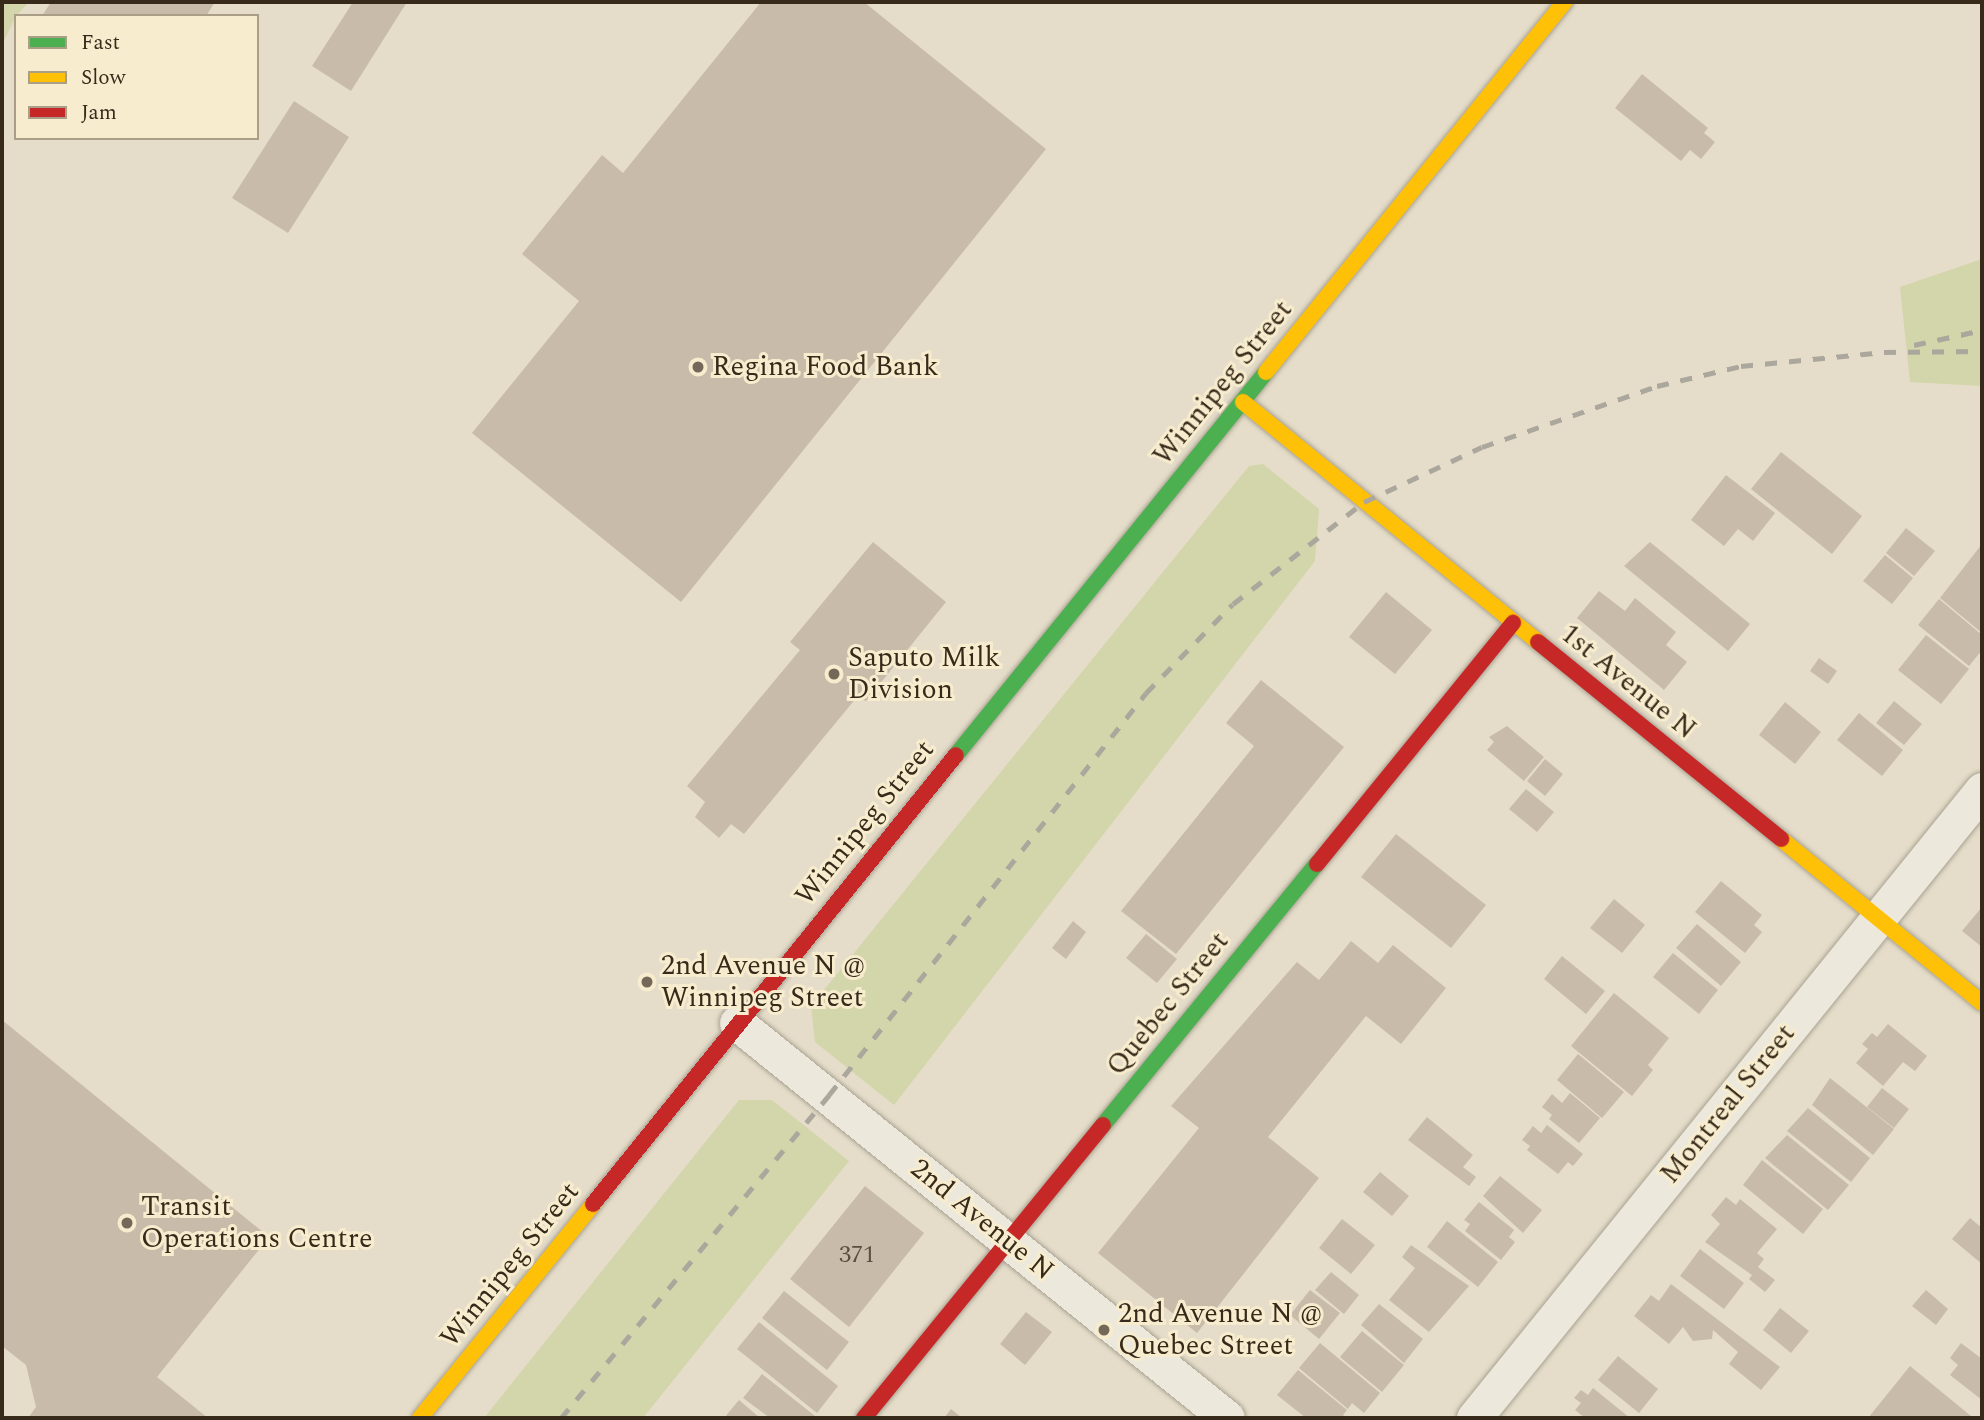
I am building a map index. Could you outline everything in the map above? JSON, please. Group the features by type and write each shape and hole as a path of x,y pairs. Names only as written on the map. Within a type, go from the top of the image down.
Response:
{"street":[{"name":"Winnipeg Street","path":"420,1418 1565,2"},
{"name":"1st Avenue N","path":"1243,402 1982,1003"},
{"name":"Quebec Street","path":"864,1418 1513,623"},
{"name":"Montreal Street","path":"1474,1418 1982,790"},
{"name":"2nd Avenue N","path":"737,1023 1227,1418"}],"green space":[{"path":"2,2 29,2 18,14 14,14 14,20 2,45"},
{"path":"1982,259 1982,386 1910,382 1900,287"},
{"path":"1263,464 1319,509 1315,561 894,1105 815,1042 811,1006 1249,466"},
{"path":"739,1100 772,1100 849,1161 643,1418 484,1418"}],"building":[{"path":"51,2 215,2 207,14 43,14"},
{"path":"353,2 407,2 351,91 312,66"},
{"name":"Regina Food Bank","path":"761,2 864,2 1046,149 681,602 472,433 579,301 522,254 602,155 623,173"},
{"path":"1642,74 1708,128 1704,133 1715,142 1701,159 1690,150 1681,161 1615,108"},
{"path":"294,101 349,137 288,233 232,198"},
{"path":"1781,452 1862,516 1832,554 1751,489"},
{"path":"1726,475 1775,513 1753,541 1738,529 1724,546 1691,520"},
{"path":"1906,528 1935,551 1914,576 1886,553"},
{"name":"Saputo Milk Division","path":"873,542 946,602 866,701 857,697 744,834 731,824 719,838 695,817 705,802 687,786 800,650 790,642"},
{"path":"1650,542 1750,624 1728,651 1624,566"},
{"path":"1982,544 1982,633 1940,598"},
{"path":"1885,555 1913,578 1892,604 1863,581"},
{"path":"1599,591 1625,611 1635,598 1676,632 1666,645 1687,662 1664,690 1577,618"},
{"path":"1386,592 1432,630 1395,674 1349,637"},
{"path":"1939,599 1982,635 1982,650 1969,666 1918,625"},
{"path":"1926,635 1969,669 1941,704 1898,670"},
{"path":"1819,658 1837,671 1828,684 1810,671"},
{"path":"1261,680 1344,747 1176,954 1121,911 1254,746 1226,723"},
{"path":"1894,701 1922,724 1904,745 1876,723"},
{"path":"1785,702 1821,732 1795,764 1759,735"},
{"path":"1859,713 1903,750 1882,776 1837,740"},
{"path":"1507,726 1544,757 1524,781 1487,750 1494,742 1489,737"},
{"path":"1545,759 1563,774 1545,796 1527,781"},
{"path":"1526,789 1554,812 1537,832 1509,809"},
{"path":"1396,834 1486,905 1451,948 1361,877"},
{"path":"1721,881 1762,915 1754,925 1762,932 1745,953 1695,912"},
{"path":"1614,899 1645,925 1622,953 1590,928"},
{"path":"1982,907 1982,947 1962,931"},
{"path":"1073,921 1086,932 1066,959 1052,948"},
{"path":"1697,924 1741,962 1721,986 1676,948"},
{"path":"1146,934 1177,959 1157,983 1126,958"},
{"path":"1351,941 1378,963 1393,945 1446,988 1401,1044 1366,1016 1268,1137 1319,1178 1197,1333 1098,1253 1199,1128 1171,1106 1297,962 1319,980"},
{"path":"1673,953 1718,990 1699,1014 1653,977"},
{"path":"1562,956 1605,991 1586,1014 1544,979"},
{"path":"1614,993 1669,1038 1648,1065 1653,1070 1632,1096 1571,1046"},
{"name":"Transit Operations Centre","path":"2,1020 269,1237 157,1377 208,1418 28,1418 36,1407 26,1365 2,1346"},
{"path":"1888,1024 1927,1056 1915,1071 1903,1062 1883,1086 1856,1063 1868,1049 1862,1044 1872,1033 1877,1037"},
{"path":"1578,1054 1624,1092 1602,1118 1557,1080"},
{"path":"1830,1078 1894,1129 1873,1155 1812,1105"},
{"path":"1882,1088 1909,1109 1894,1128 1867,1107"},
{"path":"1570,1093 1600,1118 1579,1143 1549,1119 1552,1115 1542,1107 1552,1094 1562,1103"},
{"path":"1808,1108 1870,1158 1851,1182 1787,1131"},
{"path":"1427,1117 1473,1155 1463,1167 1476,1177 1469,1186 1408,1140"},
{"path":"1547,1125 1583,1154 1573,1166 1568,1162 1558,1174 1527,1150 1530,1146 1522,1140 1533,1126 1541,1133"},
{"path":"1787,1135 1849,1185 1828,1210 1765,1158"},
{"path":"1762,1160 1823,1209 1803,1234 1743,1185"},
{"path":"1380,1172 1409,1196 1392,1216 1363,1192"},
{"path":"1500,1176 1542,1210 1523,1233 1483,1196"},
{"path":"865,1186 924,1233 849,1327 790,1279"},
{"path":"1726,1197 1736,1205 1740,1199 1777,1229 1757,1253 1764,1259 1758,1267 1775,1280 1765,1292 1749,1279 1752,1275 1705,1242 1720,1224 1711,1215"},
{"path":"1479,1202 1514,1230 1509,1237 1515,1242 1501,1260 1465,1231 1470,1224 1464,1220"},
{"path":"1970,1218 1982,1228 1982,1264 1952,1239"},
{"path":"1342,1219 1375,1245 1351,1274 1319,1248"},
{"path":"1447,1221 1498,1262 1478,1287 1427,1247"},
{"path":"1411,1245 1469,1286 1429,1332 1389,1300 1415,1268 1402,1257"},
{"path":"1700,1249 1744,1283 1724,1309 1680,1276"},
{"path":"1331,1272 1359,1295 1344,1314 1315,1290"},
{"path":"1671,1284 1780,1367 1761,1390 1729,1364 1738,1352 1713,1330 1712,1339 1693,1341 1683,1327 1669,1344 1634,1316 1651,1295 1659,1301"},
{"path":"1310,1290 1340,1313 1319,1339 1290,1315"},
{"path":"1926,1290 1948,1309 1936,1325 1912,1306"},
{"path":"784,1291 849,1342 827,1370 762,1318"},
{"path":"1379,1304 1423,1339 1404,1363 1361,1325"},
{"path":"1780,1308 1809,1331 1791,1353 1763,1330"},
{"path":"1026,1312 1052,1332 1025,1365 1000,1344"},
{"path":"759,1322 838,1386 817,1413 737,1349"},
{"path":"1362,1331 1404,1365 1382,1392 1340,1357"},
{"path":"1320,1343 1380,1393 1364,1413 1352,1403 1348,1409 1299,1368"},
{"path":"1961,1343 1982,1359 1982,1400 1950,1375 1958,1365 1950,1358"},
{"path":"1618,1356 1658,1389 1639,1413 1598,1380"},
{"path":"1910,1366 1971,1416 1868,1418"},
{"path":"1298,1370 1347,1410 1343,1415 1347,1418 1306,1418 1277,1395"},
{"path":"762,1374 815,1416 770,1418 743,1398"},
{"path":"1593,1388 1630,1418 1585,1418 1575,1410 1581,1403 1574,1398 1581,1390 1588,1395"},
{"path":"739,1400 760,1418 724,1418"},
{"path":"951,1409 962,1418 944,1418"}],"railway":[{"path":"1914,345 1982,330"},
{"path":"561,1418 829,1095 1146,693 1233,604 1364,502 1482,447 1657,386 1741,366 1884,352 1982,351"}],"traffic: fast":[{"path":"956,755 1266,372"},
{"path":"1103,1125 1317,864"}],"traffic: slow":[{"path":"1266,372 1565,2"},
{"path":"1243,402 1538,642"},
{"path":"1781,839 1982,1003"},
{"path":"420,1418 593,1204"}],"traffic: jam":[{"path":"1317,864 1513,623"},
{"path":"1538,642 1781,839"},
{"path":"593,1204 956,755"},
{"path":"864,1418 1103,1125"}],"place":[{"name":"Regina Food Bank","path":"698,367"},
{"name":"Saputo Milk Division","path":"834,674"},
{"name":"2nd Avenue N @ Winnipeg Street","path":"647,982"},
{"name":"Transit Operations Centre","path":"127,1223"},
{"name":"2nd Avenue N @ Quebec Street","path":"1104,1330"}]}
